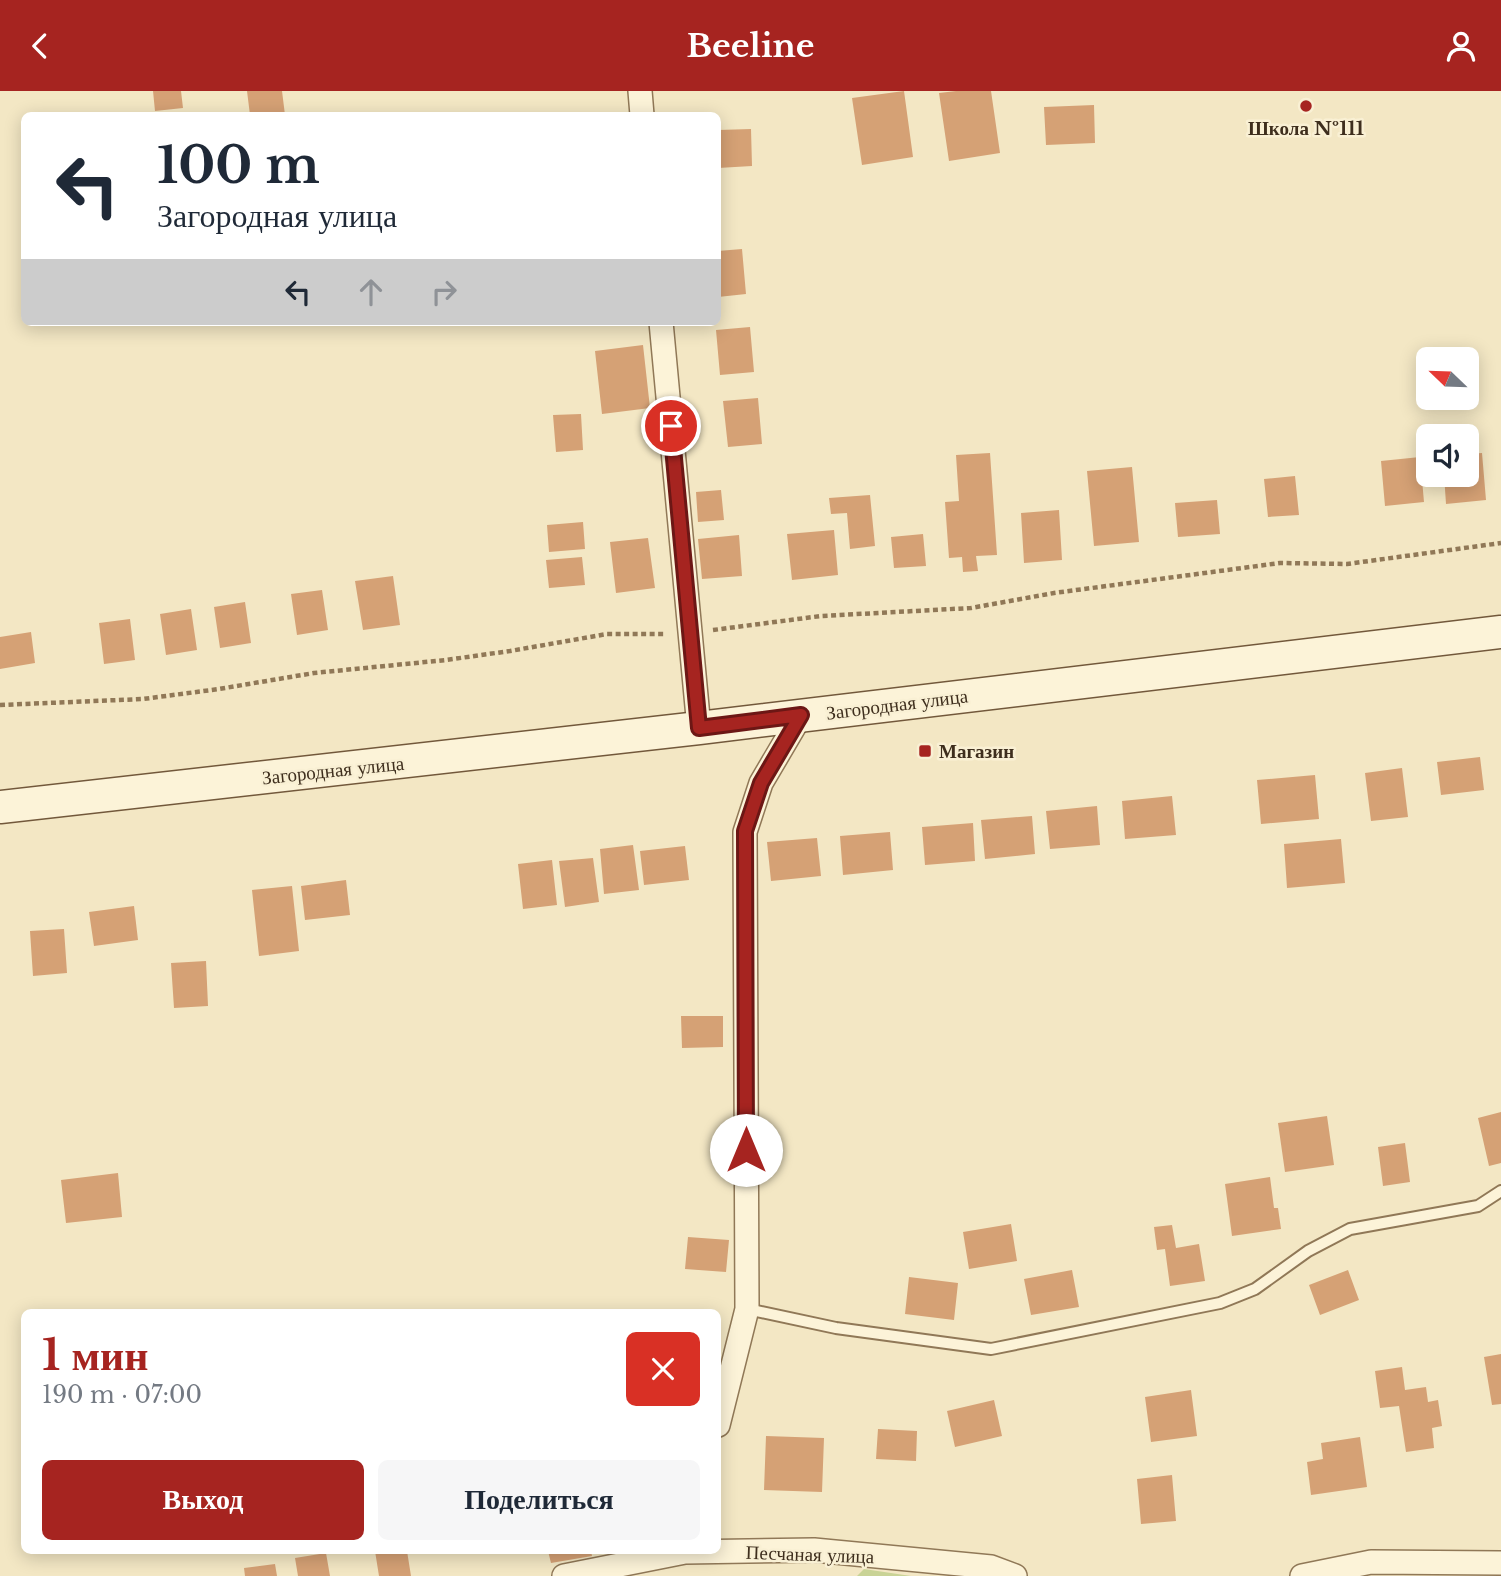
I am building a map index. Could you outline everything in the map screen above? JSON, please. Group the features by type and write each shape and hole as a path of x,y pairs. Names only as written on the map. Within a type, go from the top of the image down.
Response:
{"street":[{"path":"639,91 642,112"},
{"path":"661,326 699,728"},
{"name":"Загородная улица","path":"0,807 699,728 1501,632"},
{"path":"721,1413 747,1309 745,831 761,783 801,715"},
{"name":"Песчаная улица","path":"721,1551 814,1550 991,1567 1015,1576"},
{"name":"Песчаная улица","path":"564,1576 670,1554"},
{"path":"1302,1576 1371,1562 1501,1563"}],"lane":[{"path":"747,1309 836,1328 991,1349 1220,1303 1255,1289 1308,1251 1350,1229 1478,1206 1501,1191"}],"path":[{"path":"0,705 143,699 314,673 497,653 607,634 690,633 821,616 971,608 1054,593 1280,563 1347,564 1501,544"}],"green space":[{"path":"864,1569 911,1576 857,1576"}],"building":[{"path":"153,91 181,91 183,108 155,111"},
{"path":"247,91 282,91 285,112 250,112"},
{"path":"904,91 913,157 862,165 852,98"},
{"path":"991,91 1000,153 949,161 939,93"},
{"path":"1094,105 1095,143 1046,145 1044,107"},
{"path":"751,129 752,166 721,168 721,130"},
{"path":"742,249 746,294 721,297 721,251"},
{"path":"750,327 754,372 720,375 716,330"},
{"path":"643,345 650,408 602,414 595,351"},
{"path":"758,398 762,444 728,447 723,401"},
{"path":"581,414 583,450 556,452 553,415"},
{"path":"990,453 997,555 976,556 978,571 963,572 962,557 949,558 945,502 959,501 956,455"},
{"path":"1479,453 1482,453 1486,500 1446,504 1445,487 1479,487"},
{"path":"1416,457 1416,487 1423,487 1424,502 1385,506 1381,461"},
{"path":"1132,467 1139,542 1094,546 1087,471"},
{"path":"1295,476 1299,515 1268,517 1264,479"},
{"path":"721,490 724,520 698,522 696,492"},
{"path":"870,495 875,546 850,549 847,513 831,514 829,498"},
{"path":"1217,500 1220,534 1178,537 1175,503"},
{"path":"1059,510 1062,560 1024,563 1021,513"},
{"path":"583,522 585,549 549,552 547,525"},
{"path":"834,530 838,575 792,580 787,534"},
{"path":"923,534 926,566 894,568 891,537"},
{"path":"739,535 742,576 702,579 698,539"},
{"path":"648,538 655,588 616,593 610,542"},
{"path":"582,557 585,585 549,588 546,560"},
{"path":"393,576 400,625 363,630 355,581"},
{"path":"322,590 328,630 297,635 291,594"},
{"path":"245,602 251,643 220,648 214,607"},
{"path":"191,609 197,650 166,655 160,614"},
{"path":"130,619 135,660 104,664 99,623"},
{"path":"31,632 35,663 0,669 0,637"},
{"path":"1480,757 1484,790 1441,795 1437,762"},
{"path":"1402,768 1408,817 1371,821 1365,773"},
{"path":"1315,775 1319,819 1261,824 1257,780"},
{"path":"1172,796 1176,835 1125,839 1122,801"},
{"path":"1097,806 1100,845 1050,849 1046,811"},
{"path":"1032,816 1035,854 985,859 981,820"},
{"path":"973,823 975,861 925,865 922,827"},
{"path":"890,832 893,870 843,875 840,836"},
{"path":"817,838 821,876 771,881 767,842"},
{"path":"1341,839 1345,883 1287,888 1284,844"},
{"path":"633,845 639,890 604,894 600,849"},
{"path":"685,846 689,880 644,885 640,851"},
{"path":"593,858 599,902 565,907 559,861"},
{"path":"552,860 557,905 523,909 518,864"},
{"path":"346,880 350,915 305,920 301,886"},
{"path":"292,886 299,951 259,956 252,890"},
{"path":"134,906 138,940 94,946 89,912"},
{"path":"64,929 67,973 33,976 30,931"},
{"path":"206,961 208,1006 174,1008 171,963"},
{"path":"681,1016 723,1016 723,1047 682,1048"},
{"path":"1501,1112 1501,1163 1489,1166 1478,1118"},
{"path":"1327,1116 1334,1165 1285,1172 1278,1123"},
{"path":"1405,1143 1410,1182 1383,1186 1378,1147"},
{"path":"118,1173 122,1217 66,1223 61,1180"},
{"path":"1270,1177 1274,1208 1278,1208 1281,1229 1232,1236 1225,1184"},
{"path":"1011,1224 1017,1261 969,1269 963,1232"},
{"path":"1172,1225 1176,1248 1199,1244 1205,1281 1170,1286 1165,1249 1157,1250 1154,1227"},
{"path":"688,1237 729,1240 726,1272 685,1269"},
{"path":"1072,1270 1079,1307 1031,1315 1024,1279"},
{"path":"1348,1270 1359,1300 1320,1315 1309,1285"},
{"path":"909,1277 958,1283 954,1320 905,1314"},
{"path":"1501,1354 1501,1404 1492,1405 1484,1357"},
{"path":"1402,1367 1405,1390 1426,1387 1428,1402 1438,1400 1442,1426 1432,1428 1434,1448 1406,1452 1399,1406 1380,1408 1375,1371"},
{"path":"1191,1390 1197,1436 1151,1442 1145,1397"},
{"path":"994,1400 1002,1436 955,1447 947,1411"},
{"path":"878,1429 917,1431 916,1461 876,1459"},
{"path":"766,1436 824,1438 822,1492 764,1490"},
{"path":"1360,1437 1367,1487 1311,1495 1307,1462 1323,1459 1321,1443"},
{"path":"1172,1475 1176,1521 1141,1524 1137,1479"},
{"path":"326,1554 330,1576 298,1576 295,1558"},
{"path":"375,1554 407,1554 411,1576 379,1576"},
{"path":"549,1554 592,1556 551,1563"},
{"path":"275,1564 277,1576 245,1576 244,1568"}],"place":[{"name":"Школа №111","path":"1306,106"},
{"name":"Магазин","path":"925,751"}],"route":[{"path":"671,426 699,728 801,715 761,783 745,831 746,1150"}]}
